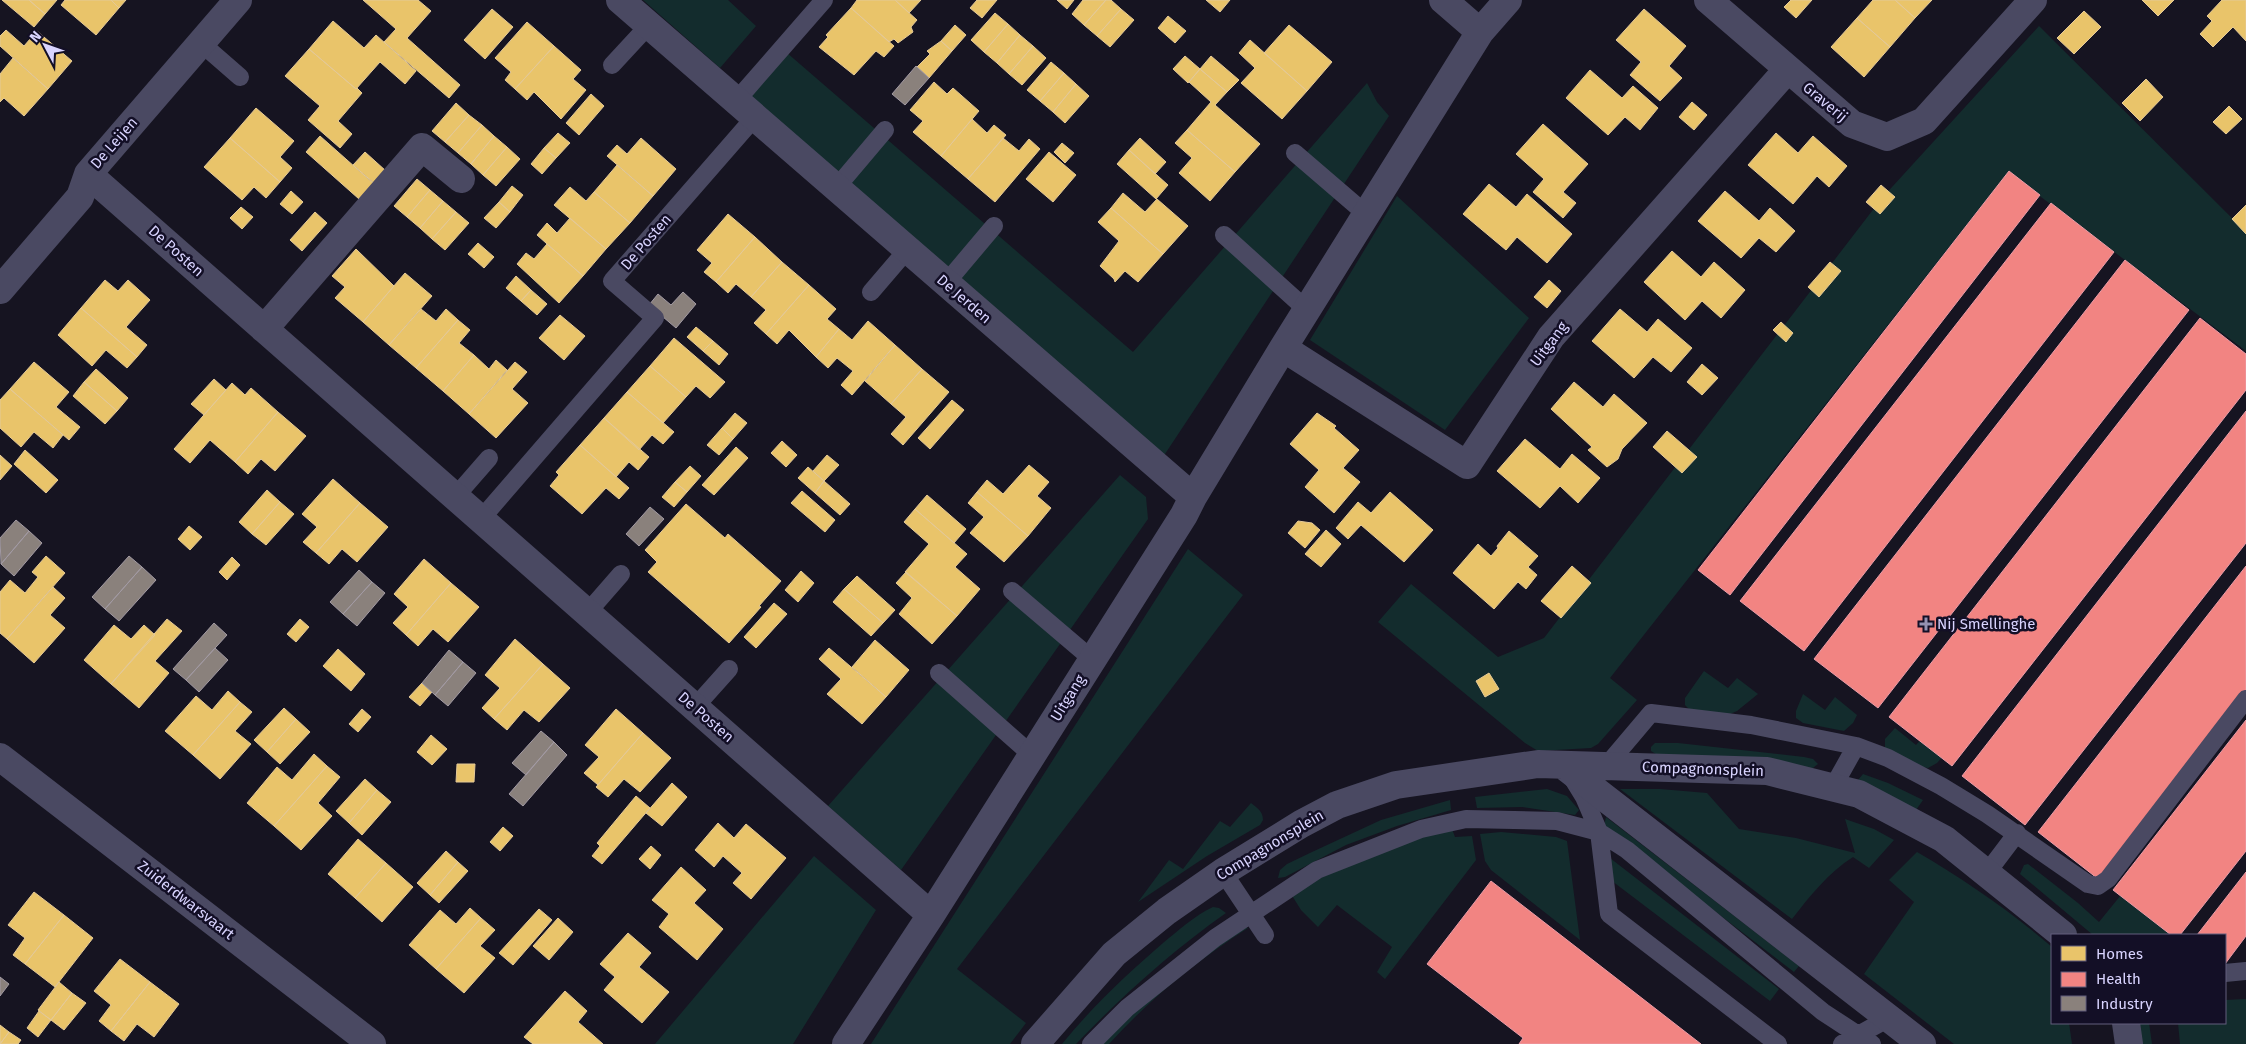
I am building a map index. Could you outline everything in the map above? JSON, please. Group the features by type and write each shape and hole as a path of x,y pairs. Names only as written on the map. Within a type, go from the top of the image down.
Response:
{"street":[{"name":"De Leijen","path":"0,290 80,197 88,174 238,0"},
{"name":"De Jerden","path":"620,0 1193,497"},
{"path":"1443,0 1480,32"},
{"name":"Uitgang","path":"846,1044 932,915 1184,515 1283,348 1480,32 1508,0"},
{"name":"Graverij","path":"1708,0 1852,124 1888,137 1924,121 2033,0"},
{"name":"Uitgang","path":"1283,348 1467,465 1551,337 1787,70"},
{"path":"264,330 422,147 461,179"},
{"name":"De Posten","path":"88,174 932,915"},
{"name":"Zuiderdwarsvaart","path":"0,757 372,1044"},
{"name":"Compagnonsplein","path":"1035,1044 1114,954 1167,911 1223,872 1301,824 1337,805 1396,786 1538,764 1768,770 1859,794 1944,839 2062,934"},
{"path":"1564,766 1922,1044"},
{"path":"2126,1024 2129,1044"}],"lane":[{"path":"745,109 824,0"},
{"path":"612,65 649,25"},
{"path":"201,43 240,77"},
{"name":"De Posten","path":"481,519 655,318 612,281 745,109"},
{"path":"836,188 885,130"},
{"path":"1295,153 1366,214"},
{"path":"946,283 994,226"},
{"path":"1224,235 1307,310"},
{"path":"871,292 907,250"},
{"path":"455,497 489,458"},
{"path":"587,613 621,574"},
{"path":"1012,591 1093,660"},
{"path":"695,707 729,669"},
{"path":"938,673 1032,755"},
{"path":"1606,765 1652,712 1751,725 1856,746 1888,758 1934,782 2017,833 2088,884 2098,886 2108,879 2246,700"},
{"path":"1832,787 1856,746"},
{"path":"1564,766 1584,797 1598,832 1609,914 1778,1044"},
{"path":"1091,1044 1128,1008 1215,938 1317,870 1421,828 1466,819 1557,820 1598,832 1628,850 1823,1012 1866,1040"},
{"path":"1986,874 2017,833"},
{"path":"1223,872 1265,935"},
{"path":"2226,973 2246,972"},
{"path":"1842,1044 1866,1040 1889,1018"}],"green space":[{"path":"643,0 728,0 756,26 720,68"},
{"path":"2039,26 2246,232 2246,351 2029,188 2001,225 1979,209 1610,678 1637,700 1598,744 1591,748 1538,751 1525,743 1378,622 1411,584 1498,657 1544,638 1882,198"},
{"path":"786,52 1133,352 1367,83 1377,102 1389,116 1163,457 748,94"},
{"path":"1397,196 1529,318 1445,430 1310,340"},
{"path":"1120,475 1146,497 1148,519 901,870 828,806"},
{"path":"1188,549 1243,595 957,969 1026,1023 1010,1044 871,1044"},
{"path":"1704,671 1728,688 1737,678 1758,694 1737,711 1730,714 1691,711 1685,705 1685,698"},
{"path":"1803,694 1825,710 1835,697 1857,715 1853,723 1844,731 1803,723 1796,718 1796,711"},
{"path":"1895,728 1916,745 1925,735 1947,752 1937,763 1928,768 1917,766 1885,749 1885,739"},
{"path":"1655,743 1678,743 1804,757 1813,759 1818,764 1809,771 1659,756 1651,751 1651,747"},
{"path":"1863,774 1888,783 1923,800 1916,810 1858,780"},
{"path":"1547,789 1567,796 1579,810 1575,815 1522,807 1477,808 1475,797"},
{"path":"1620,789 1660,789 1707,793 1739,829 1796,838 1855,853 1845,819 1874,829 1894,840 1869,868 1853,857 1844,863 1820,885 1792,919"},
{"path":"1450,800 1451,810 1397,826 1346,845 1285,877 1278,878 1280,870 1287,864 1381,820"},
{"path":"1251,803 1262,814 1263,820 1260,825 1207,856 1138,902 1169,860 1183,869 1220,821 1230,827"},
{"path":"1606,817 1799,966 1794,972 1604,826"},
{"path":"1452,829 1455,837 1472,836 1476,860 1385,979 1377,972 1392,947 1337,905 1318,927 1301,910 1291,894 1304,885 1402,842"},
{"path":"1501,832 1556,837 1567,841 1580,940 1491,870 1485,861 1480,834"},
{"path":"1917,852 1987,896 2051,946 2051,1024 2069,1024 2072,1044 1954,1044 1864,974 1914,902 1889,880"},
{"path":"814,856 876,910 793,1044 655,1044"},
{"path":"1610,858 1779,989 1770,1001 1612,881"},
{"path":"2028,864 2099,922 2134,879 2161,901 2168,934 2092,934 2020,874 2024,865"},
{"path":"1213,907 1219,908 1226,913 1148,975 1076,1044 1062,1044 1110,991 1136,967 1187,924"},
{"path":"1241,926 1248,928 1174,981 1109,1044 1103,1044 1157,989"},
{"path":"2246,999 2246,1044 2180,1044 2178,1024 2226,1024 2226,1000"},
{"path":"2133,1024 2149,1024 2152,1044 2136,1044"}],"building: Homes":[{"path":"2,0 29,0 45,14 34,27"},
{"path":"29,0 57,0 45,14"},
{"path":"65,0 111,0 119,8 96,35 61,5"},
{"path":"111,0 126,0 119,8"},
{"path":"363,0 418,0 431,11 407,38 460,85 449,98 384,42 396,29"},
{"path":"857,0 895,0 917,20 911,27 913,32 898,43 894,39 889,42 851,8"},
{"path":"895,0 921,0 909,13"},
{"path":"977,0 997,0 982,18 970,8"},
{"path":"1057,0 1074,0 1067,9"},
{"path":"1083,0 1106,0 1084,25 1072,14"},
{"path":"1106,0 1111,0 1121,9 1097,36 1084,25"},
{"path":"1206,0 1230,0 1220,12"},
{"path":"1791,0 1812,0 1796,18 1784,7"},
{"path":"1873,0 1895,0 1915,18 1890,47 1857,18"},
{"path":"1895,0 1932,0 1915,18"},
{"path":"2142,0 2174,0 2158,16"},
{"path":"2222,0 2246,0 2246,41 2233,27 2213,47 2200,34 2212,21 2207,16"},
{"path":"851,8 894,46 884,57 876,51 854,75 819,47 828,37 826,35"},
{"path":"492,9 513,27 485,59 464,40"},
{"path":"1121,9 1134,20 1110,47 1097,36"},
{"path":"1644,9 1686,46 1669,66 1682,78 1660,101 1630,75 1641,62 1616,40"},
{"path":"2084,11 2101,27 2074,54 2057,38"},
{"path":"995,13 1008,24 984,52 971,40"},
{"path":"1168,16 1186,31 1175,43 1158,28"},
{"path":"1857,18 1890,47 1864,77 1831,47"},
{"path":"333,21 364,48 376,35 416,71 405,84 380,62 356,89 309,49"},
{"path":"527,22 554,46 515,89 505,80 511,72 495,58"},
{"path":"1008,24 1020,35 997,63 984,52"},
{"path":"955,25 966,35 952,51 941,41"},
{"path":"1289,25 1332,62 1307,91 1264,53"},
{"path":"6,30 24,46 37,31 72,61 48,89 0,46 0,36"},
{"path":"1020,35 1033,46 1009,74 997,63"},
{"path":"1250,40 1307,91 1282,119 1241,83 1255,68 1239,53"},
{"path":"941,41 952,51 929,78 917,67 930,54 927,51"},
{"path":"554,46 581,70 573,79 586,90 561,119 534,92 527,100 515,89"},
{"path":"1033,46 1046,58 1022,85 1009,74"},
{"path":"309,49 362,93 338,121 352,134 340,148 308,120 320,106 285,76"},
{"path":"1185,56 1200,69 1188,83 1173,69"},
{"path":"1211,56 1239,80 1227,92 1200,69"},
{"path":"13,58 48,89 24,116 4,98 0,102 0,74"},
{"path":"1051,62 1064,73 1040,101 1027,90"},
{"path":"1200,69 1227,92 1215,105 1260,144 1235,172 1187,130 1211,102 1189,82"},
{"path":"1590,70 1622,98 1633,86 1658,108 1640,130 1625,117 1608,135 1566,98"},
{"path":"1064,73 1076,84 1053,112 1040,101"},
{"path":"2146,79 2163,97 2140,121 2122,103"},
{"path":"934,82 947,94 953,88 979,111 941,156 913,132 923,121 910,110"},
{"path":"1076,84 1089,96 1065,123 1053,112"},
{"path":"591,94 604,106 579,135 566,123"},
{"path":"1692,102 1707,115 1694,130 1679,117"},
{"path":"456,103 469,115 445,142 432,131"},
{"path":"2229,106 2242,119 2226,134 2213,122"},
{"path":"256,108 294,141 280,157 292,168 280,182 230,138"},
{"path":"469,115 482,125 458,153 445,142"},
{"path":"972,119 987,133 994,125 1006,135 968,179 941,156"},
{"path":"1543,124 1588,164 1563,192 1576,203 1563,218 1533,192 1544,179 1516,154"},
{"path":"482,125 494,136 471,164 458,153"},
{"path":"1187,130 1235,172 1210,201 1179,173 1192,158 1175,143"},
{"path":"558,133 570,143 556,158 544,148"},
{"path":"1776,133 1798,153 1813,136 1847,166 1829,187 1817,176 1793,204 1748,165"},
{"path":"320,136 373,183 359,199 306,152"},
{"path":"494,136 507,147 483,175 471,164"},
{"path":"230,138 280,182 266,198 254,187 242,200 204,167"},
{"path":"641,138 676,169 653,196 607,156 617,145 627,154"},
{"path":"1003,138 1019,151 1029,139 1040,149 995,202 968,179"},
{"path":"1140,138 1166,162 1155,174 1129,150"},
{"path":"1062,143 1074,153 1065,163 1054,152"},
{"path":"507,147 520,159 496,186 483,175"},
{"path":"544,148 556,158 542,174 531,164"},
{"path":"1129,150 1168,185 1156,199 1117,164"},
{"path":"365,152 386,171 375,184 353,165"},
{"path":"1049,152 1076,175 1053,202 1026,179"},
{"path":"617,165 653,196 630,223 594,192"},
{"path":"417,179 430,190 407,217 394,206"},
{"path":"1489,184 1516,207 1527,194 1572,234 1547,263 1517,237 1506,250 1463,214"},
{"path":"1881,185 1895,197 1880,214 1866,202"},
{"path":"512,186 523,195 510,212 499,202"},
{"path":"570,187 586,201 594,192 630,223 606,249 554,205"},
{"path":"430,190 443,201 420,228 407,217"},
{"path":"291,191 303,202 292,214 280,204"},
{"path":"1725,191 1759,221 1770,208 1795,231 1776,252 1759,238 1741,258 1698,221"},
{"path":"1123,193 1145,212 1157,199 1188,226 1163,254 1111,208"},
{"path":"443,201 456,212 432,239 420,228"},
{"path":"499,202 510,212 496,228 484,218"},
{"path":"2246,205 2246,234 2232,219"},
{"path":"241,207 253,217 242,229 230,218"},
{"path":"1111,208 1163,254 1138,282 1125,271 1115,282 1100,266 1119,241 1098,222"},
{"path":"315,212 327,223 302,251 290,240"},
{"path":"456,212 469,223 445,250 432,239"},
{"path":"728,214 755,237 716,282 704,272 712,263 697,250"},
{"path":"570,218 606,249 583,276 537,235 547,223 557,233"},
{"path":"755,237 782,262 751,297 736,284 728,293 716,282"},
{"path":"478,243 494,257 484,268 468,254"},
{"path":"547,244 583,276 559,303 517,264 526,253 534,259"},
{"path":"356,249 394,286 363,322 335,298 345,287 332,276"},
{"path":"1672,251 1701,277 1714,262 1745,290 1721,318 1702,301 1685,320 1644,282"},
{"path":"782,262 809,285 766,334 754,323 766,310 751,297"},
{"path":"1830,262 1841,271 1819,297 1808,287"},
{"path":"405,273 432,296 389,345 363,322"},
{"path":"516,276 531,290 521,301 506,288"},
{"path":"105,280 118,291 128,280 150,300 126,327 147,345 137,357 81,308"},
{"path":"1549,280 1561,291 1547,308 1534,297"},
{"path":"809,285 836,309 827,319 839,329 816,357 789,330 777,344 766,334"},
{"path":"531,290 547,304 537,315 521,301"},
{"path":"81,308 137,357 127,368 106,350 92,366 58,335"},
{"path":"421,309 436,321 446,309 458,320 416,368 389,345"},
{"path":"1620,309 1647,332 1658,319 1692,348 1671,372 1653,357 1634,378 1592,341"},
{"path":"560,315 585,336 564,360 539,338"},
{"path":"458,320 470,330 459,343 474,355 443,391 416,368"},
{"path":"868,321 895,345 852,395 841,385 853,371 837,358 828,368 816,357 839,329 852,340"},
{"path":"1781,322 1793,333 1786,342 1773,330"},
{"path":"696,327 713,341 703,351 687,337"},
{"path":"674,338 725,382 710,398 696,386 686,397 650,366"},
{"path":"713,341 728,354 719,365 703,351"},
{"path":"895,345 922,369 891,404 865,381"},
{"path":"474,355 489,369 496,360 507,370 469,414 443,391"},
{"path":"34,362 69,392 56,407 80,427 69,440 10,389"},
{"path":"515,362 527,372 512,389 528,403 496,438 469,414"},
{"path":"1702,364 1718,378 1702,395 1687,382"},
{"path":"650,366 686,397 663,423 627,392"},
{"path":"96,369 128,398 117,411 84,382"},
{"path":"922,369 949,392 903,445 891,434 906,417 891,404"},
{"path":"214,379 226,390 204,415 191,404"},
{"path":"84,382 117,411 105,424 73,396"},
{"path":"1574,382 1603,407 1614,394 1647,423 1622,449 1618,459 1607,467 1588,450 1592,447 1551,409"},
{"path":"232,383 245,395 251,388 278,412 235,462 210,440 190,463 174,449"},
{"path":"10,389 63,435 53,448 34,432 21,447 0,428 0,400"},
{"path":"627,392 674,432 663,444 652,435 639,450 604,418"},
{"path":"952,400 964,410 930,449 918,438"},
{"path":"278,412 306,436 275,471 261,459 248,474 235,462"},
{"path":"735,413 747,423 733,439 722,428"},
{"path":"1317,413 1336,426 1334,428 1359,450 1343,468 1360,482 1334,513 1305,487 1319,470 1290,444"},
{"path":"604,418 649,457 638,470 629,462 616,477 580,445"},
{"path":"722,428 733,439 719,455 707,445"},
{"path":"1667,431 1697,457 1682,473 1653,447"},
{"path":"1525,439 1560,469 1572,454 1600,478 1578,503 1560,486 1540,508 1497,471"},
{"path":"782,441 797,455 786,467 771,453"},
{"path":"580,445 629,488 619,499 606,488 582,514 550,486 559,475 556,472"},
{"path":"736,447 748,458 714,495 702,485"},
{"path":"25,450 58,480 46,493 14,464"},
{"path":"0,455 12,466 0,480"},
{"path":"827,455 839,465 824,481 813,471"},
{"path":"1029,465 1049,482 1037,496 1051,508 1028,536 977,492 987,480 1003,494"},
{"path":"690,466 701,476 687,492 675,482"},
{"path":"808,467 824,481 815,493 798,478"},
{"path":"333,479 360,503 316,553 303,542 317,527 302,514"},
{"path":"824,481 850,504 840,515 815,493"},
{"path":"675,482 687,492 674,507 662,497"},
{"path":"267,490 280,502 252,534 239,522"},
{"path":"802,491 835,520 825,532 791,503"},
{"path":"977,492 1028,536 1004,562 970,533 984,517 968,503"},
{"path":"1390,492 1433,530 1404,562 1361,525 1348,539 1336,528 1358,502 1371,513"},
{"path":"927,495 966,529 954,543 915,509"},
{"path":"280,502 294,514 266,545 252,534"},
{"path":"360,503 388,527 357,562 342,549 329,564 316,553"},
{"path":"686,504 725,538 728,534 781,581 729,643 648,572 657,562 645,550"},
{"path":"915,509 967,554 955,567 980,589 957,616 905,572 929,544 904,522"},
{"path":"1298,521 1312,523 1320,530 1305,548 1288,533"},
{"path":"189,526 202,537 190,550 178,539"},
{"path":"1326,530 1341,544 1321,567 1305,554"},
{"path":"1509,531 1538,556 1528,567 1537,575 1526,589 1518,582 1494,609 1453,573 1478,544 1491,556"},
{"path":"46,556 65,573 7,639 0,633 0,592 10,580 25,593 38,577 32,572"},
{"path":"232,557 240,565 227,580 219,572"},
{"path":"424,559 451,583 406,635 393,623 408,607 394,594"},
{"path":"1572,566 1591,583 1561,618 1541,601"},
{"path":"801,571 814,583 798,602 785,590"},
{"path":"906,572 957,616 932,644 899,614 912,598 896,583"},
{"path":"857,576 895,610 883,623 844,589"},
{"path":"451,583 479,607 448,642 433,629 418,646 406,635"},
{"path":"53,587 65,598 50,615 65,628 34,663 7,639"},
{"path":"844,589 883,623 871,636 833,602"},
{"path":"774,603 787,614 756,648 744,637"},
{"path":"167,619 182,631 155,661 169,673 139,708 111,684"},
{"path":"300,619 309,627 296,642 287,634"},
{"path":"114,625 131,639 144,625 155,635 111,684 84,660"},
{"path":"515,639 543,664 494,719 482,708 500,688 485,675"},
{"path":"875,640 909,670 886,697 852,667"},
{"path":"829,648 886,697 862,724 827,694 841,679 819,659"},
{"path":"338,649 365,674 351,691 323,666"},
{"path":"543,664 570,688 539,722 524,710 507,730 494,719"},
{"path":"1489,673 1499,689 1485,697 1476,681"},
{"path":"422,683 432,692 420,706 409,697"},
{"path":"228,691 240,702 193,755 165,731 196,696 212,710"},
{"path":"240,702 252,712 235,731 251,744 220,779 193,755"},
{"path":"284,708 296,719 267,752 254,740"},
{"path":"362,709 371,717 358,732 349,724"},
{"path":"616,709 643,733 598,785 584,773 599,757 585,745"},
{"path":"296,719 310,732 280,764 267,752"},
{"path":"643,733 671,758 640,792 624,779 608,797 596,787"},
{"path":"431,735 447,749 432,765 417,752"},
{"path":"314,754 327,766 274,826 247,803 277,767 292,780"},
{"path":"457,764 475,764 474,782 456,782"},
{"path":"327,766 340,777 318,803 332,816 301,850 274,826"},
{"path":"365,779 377,790 349,823 336,811"},
{"path":"672,783 687,797 662,826 646,813"},
{"path":"377,790 391,802 362,835 349,823"},
{"path":"636,796 650,808 602,864 592,856 600,846 597,843"},
{"path":"718,823 734,838 746,824 786,858 751,899 733,883 742,873 723,856 714,867 695,850"},
{"path":"503,827 513,836 500,851 490,842"},
{"path":"358,839 386,863 355,898 328,874"},
{"path":"651,846 661,855 650,869 639,859"},
{"path":"446,851 458,862 430,895 417,883"},
{"path":"458,862 468,871 439,903 430,895"},
{"path":"386,863 413,887 382,922 355,898"},
{"path":"681,867 706,890 694,903 723,929 697,960 659,927 669,914 652,900"},
{"path":"34,892 64,915 25,964 13,955 25,938 8,925"},
{"path":"470,908 481,918 436,969 409,945 440,910 456,924"},
{"path":"539,909 552,920 513,965 499,953"},
{"path":"64,915 93,938 55,987 25,964"},
{"path":"481,918 495,930 480,946 495,958 464,993 436,969"},
{"path":"558,918 573,932 549,960 533,946"},
{"path":"628,933 651,953 639,967 669,992 642,1023 604,990 615,977 600,964"},
{"path":"120,959 150,982 111,1031 99,1021 111,1005 94,991"},
{"path":"59,982 72,993 51,1020 38,1010"},
{"path":"150,982 179,1004 154,1037 137,1024 124,1041 111,1031"},
{"path":"565,991 587,1011 578,1022 603,1044 533,1044 524,1037"},
{"path":"72,993 86,1003 64,1030 51,1020"},
{"path":"39,1011 51,1020 38,1037 27,1028"},
{"path":"0,1025 9,1032 0,1044"},
{"path":"9,1032 21,1040 18,1044 0,1044"}],"building: Health":[{"path":"2009,171 2040,195 1730,595 1698,570"},
{"path":"2051,203 2114,252 1804,651 1740,601"},
{"path":"2125,260 2189,310 1878,708 1814,659"},
{"path":"2200,318 2246,354 2246,390 1952,766 1889,717"},
{"path":"2246,411 2246,543 2025,825 1962,776"},
{"path":"2246,566 2246,697 2102,882 2038,832"},
{"path":"2246,720 2246,851 2181,934 2170,934 2113,890"},
{"path":"2246,872 2246,936 2226,963 2226,934 2198,934"},
{"path":"1491,881 1701,1044 1519,1044 1523,1038 1427,964"}],"building: Industry":[{"path":"916,66 929,78 905,105 892,94"},
{"path":"683,292 696,304 676,328 649,305 658,294 671,305"},
{"path":"650,507 664,519 639,546 626,534"},
{"path":"16,520 29,531 1,564 0,538"},
{"path":"29,531 42,543 14,576 1,564"},
{"path":"129,556 142,567 105,609 92,597"},
{"path":"142,567 156,580 119,621 105,609"},
{"path":"359,570 372,582 343,614 330,602"},
{"path":"372,582 385,593 357,626 343,614"},
{"path":"214,623 227,635 186,680 173,669"},
{"path":"215,648 228,660 199,692 186,680"},
{"path":"449,650 463,662 435,695 422,683"},
{"path":"463,662 476,673 448,706 435,695"},
{"path":"541,731 554,742 526,775 512,763"},
{"path":"554,742 567,755 523,806 509,794"},
{"path":"0,977 9,984 0,996"}],"place":[{"name":"Nij Smellinghe","path":"1926,624"}]}
